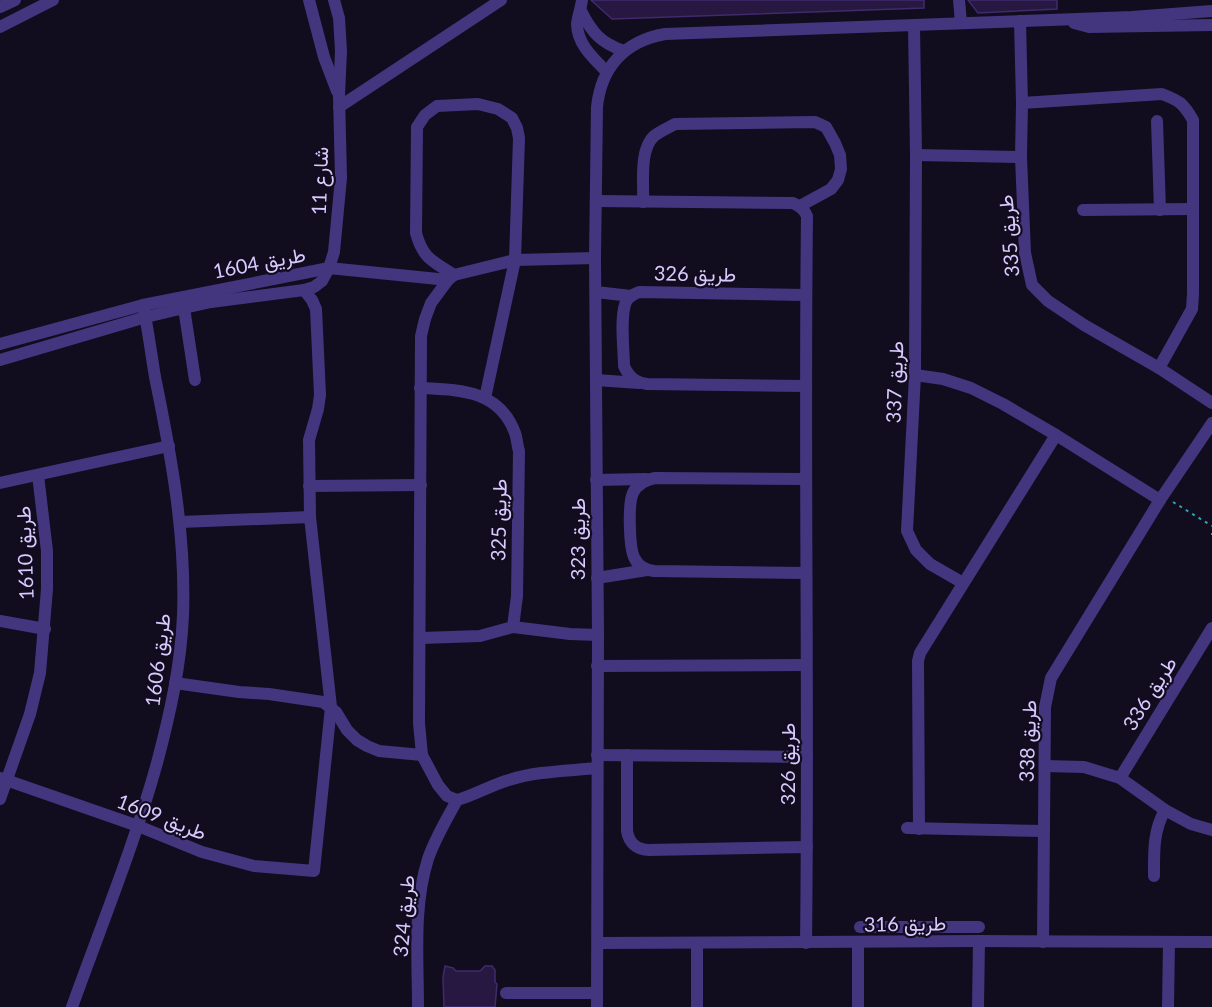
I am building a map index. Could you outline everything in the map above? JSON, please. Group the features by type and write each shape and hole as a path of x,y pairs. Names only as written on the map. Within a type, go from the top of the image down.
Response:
{"street":[{"path":"0,7 15,0"},
{"path":"0,27 53,0"},
{"name":"شارع 11","path":"309,0 324,57 339,101"},
{"name":"شارع 11","path":"329,268 334,252 341,178 339,101 341,51 339,18 334,0"},
{"path":"339,101 501,0"},
{"path":"959,0 961,23"},
{"path":"582,6 594,33 608,45 624,51"},
{"path":"582,6 577,25 584,46 607,72"},
{"path":"1058,20 1212,11"},
{"path":"1058,20 1089,27 1212,25"},
{"name":"طريق 323","path":"597,1007 598,635 595,258 597,107 601,83 612,64 624,51 647,38 664,34 1058,20"},
{"name":"طريق 335","path":"1020,21 1021,157 1025,253 1032,285 1048,301 1083,325 1159,368 1212,403"},
{"name":"طريق 337","path":"914,25 915,375 906,531 916,550 930,564 963,583"},
{"path":"1022,103 1162,94 1184,105 1193,120 1192,309 1159,368"},
{"path":"451,278 424,255 416,233 417,127 425,115 438,106 478,104 498,109 512,118 519,138 515,260 484,398"},
{"path":"1157,121 1160,210"},
{"path":"596,201 643,202 793,203 800,206 831,189 838,180 841,169 840,155 826,127 815,122 675,124 656,135 644,152 643,202"},
{"path":"916,155 1021,157"},
{"name":"طريق 326","path":"800,206 807,216 806,943"},
{"path":"1083,210 1193,209"},
{"path":"329,268 451,278 515,260 595,258"},
{"name":"طريق 1604","path":"0,360 144,311 184,308 304,290 314,287 322,280 329,268"},
{"name":"طريق 1604","path":"0,344 329,268"},
{"path":"451,278 431,303 421,336 419,723 422,755 438,785 447,796 457,800 510,779 534,774 597,768"},
{"path":"304,290 316,309 320,395 309,440 310,517 331,707"},
{"path":"596,292 631,296"},
{"name":"طريق 326","path":"639,383 627,374 624,366 622,316 626,302 631,296 639,292 806,295"},
{"path":"184,308 195,380"},
{"name":"طريق 1606","path":"72,1007 138,826 168,720 183,616 180,522 169,446 144,311"},
{"path":"915,375 944,379 970,388 1003,404 1162,498"},
{"path":"596,380 647,384 806,386"},
{"name":"طريق 325","path":"420,388 475,393 492,402 515,432 519,451 517,596 513,627"},
{"name":"طريق 338","path":"1043,942 1047,692 1052,678 1162,498 1212,423"},
{"path":"1044,831 914,829 918,661 920,653 1056,435"},
{"name":"طريق 1610","path":"0,483 169,446"},
{"name":"طريق 1610","path":"0,799 3,780 30,714 40,673 45,629 47,551 38,475"},
{"path":"647,570 636,562 631,550 630,507 633,493 648,479"},
{"path":"597,480 805,479"},
{"path":"309,486 421,485"},
{"path":"180,522 310,517"},
{"path":"597,578 647,570 806,573"},
{"name":"طريق 1610","path":"0,621 45,629"},
{"path":"421,638 480,636 513,627 598,635"},
{"name":"طريق 336","path":"1120,778 1212,628"},
{"path":"597,666 806,664"},
{"path":"175,683 323,702 336,712 347,730 366,746 379,751 422,755"},
{"name":"طريق 1609","path":"3,780 138,826 201,852 264,867 314,871 331,707"},
{"path":"597,755 807,757"},
{"path":"627,755 627,831 630,841 638,848 649,850 807,847"},
{"path":"1045,766 1084,767 1120,778 1165,810 1191,824 1212,830"},
{"name":"طريق 324","path":"418,1007 420,890 432,849 457,800"},
{"path":"1154,876 1155,834 1165,810"},
{"path":"860,927 979,927"},
{"path":"978,1007 979,941"},
{"path":"1168,1007 1169,942"},
{"name":"طريق 316","path":"598,943 1212,942"},
{"path":"697,943 697,1007"},
{"path":"858,943 858,1007"},
{"path":"506,993 597,993"}],"path":[{"path":"1162,498 1212,526"}],"building":[{"path":"591,0 924,0 924,8 612,19"},
{"path":"968,0 1057,0 1057,9 978,13"},
{"path":"445,966 456,971 480,971 485,966 492,966 495,970 497,984 495,1007 444,1007"}]}
